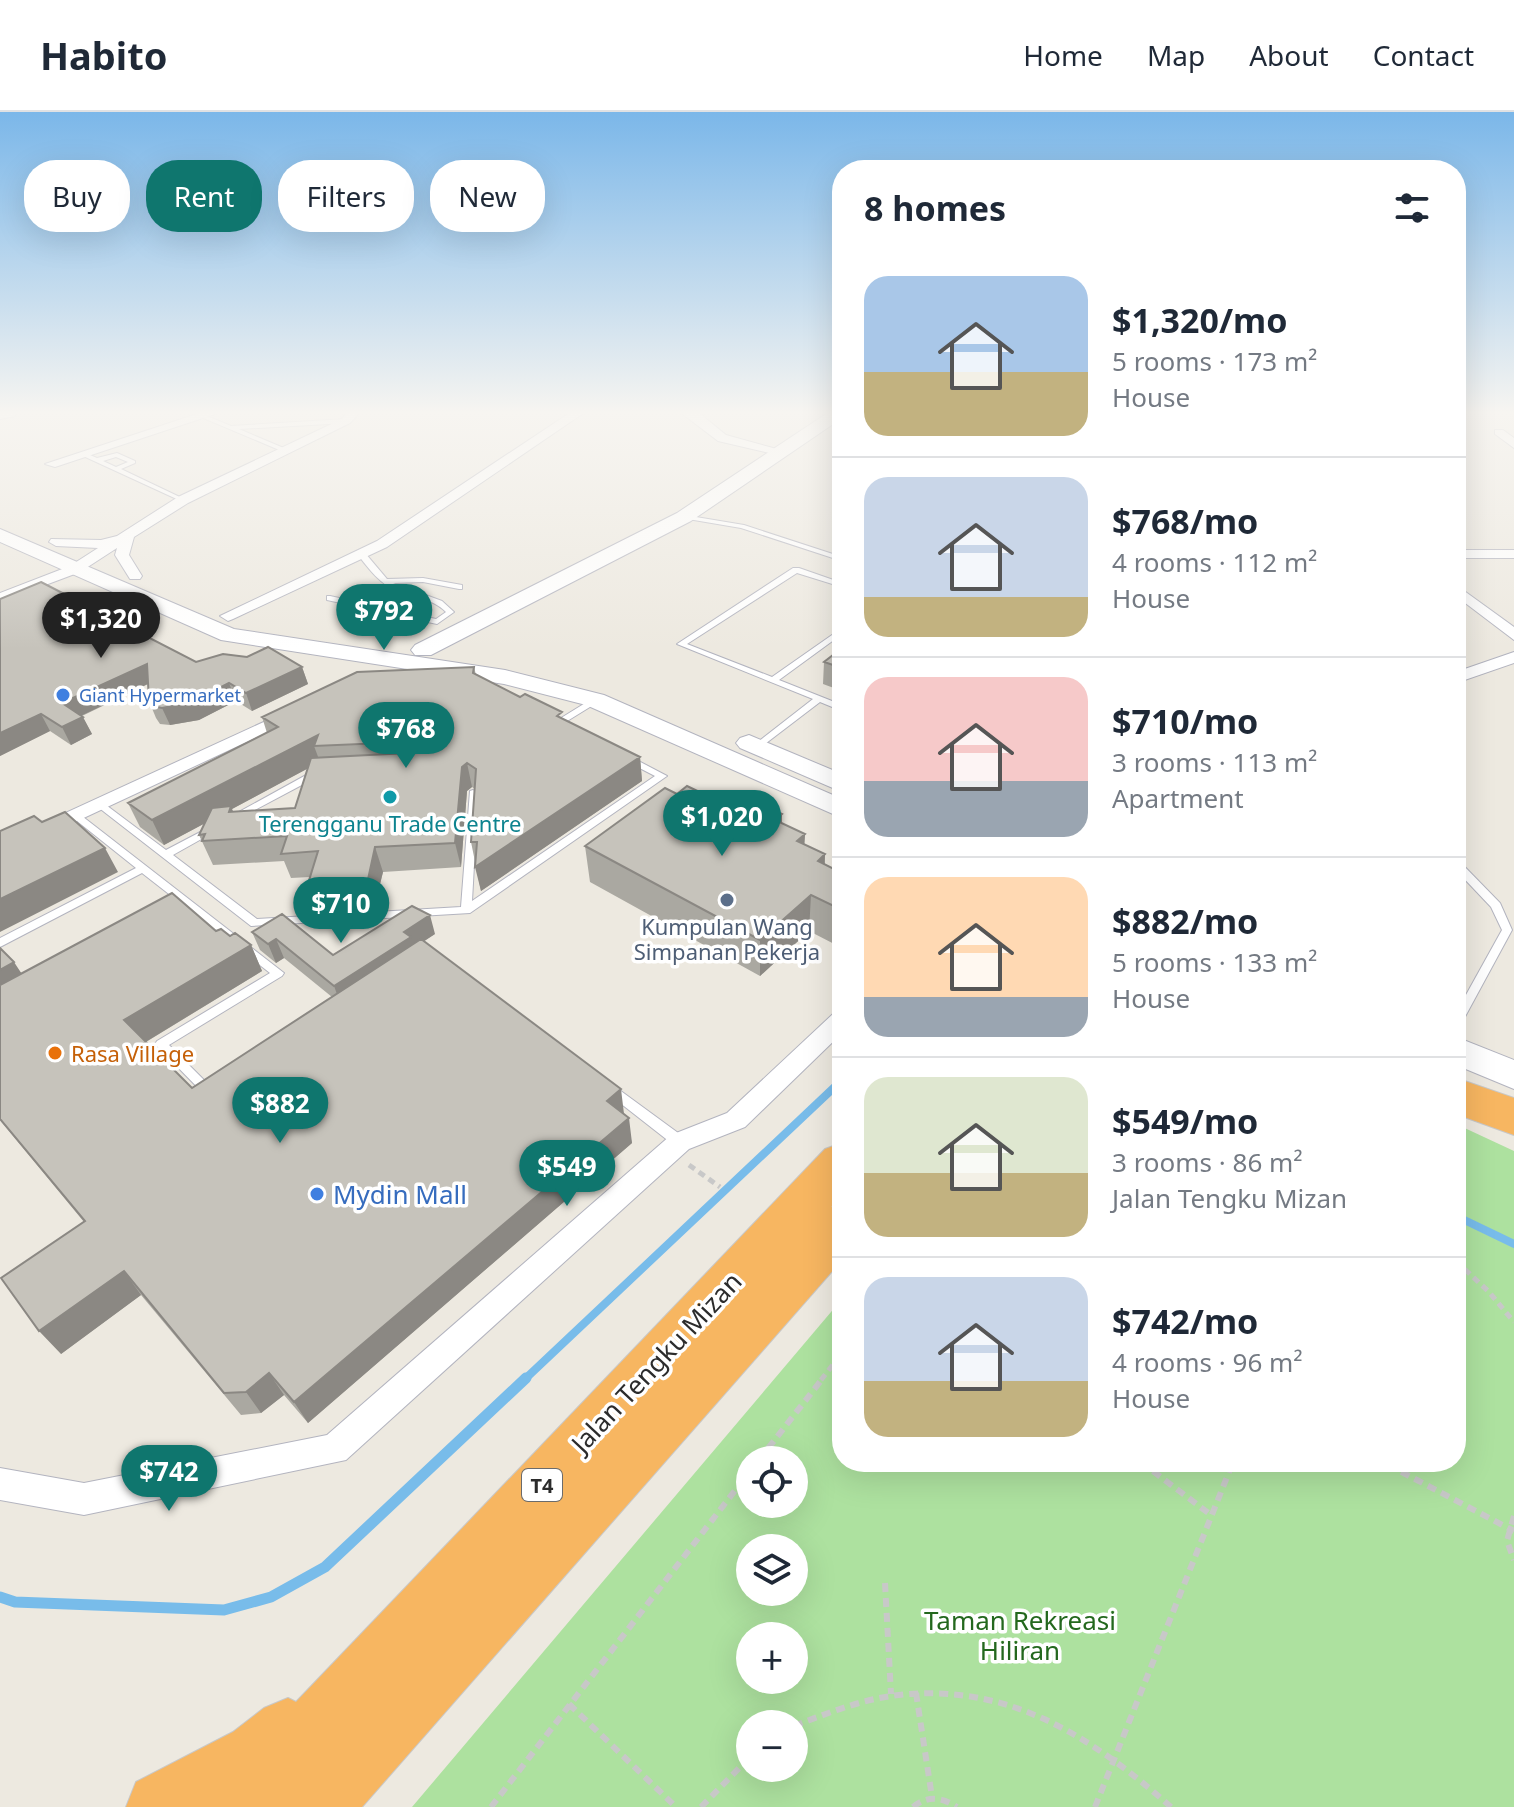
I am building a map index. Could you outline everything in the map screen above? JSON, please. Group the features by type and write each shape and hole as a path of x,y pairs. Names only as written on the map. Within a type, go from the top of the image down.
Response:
{"highway":[{"path":"1466,1099 1514,1115"},
{"name":"Jalan Tengku Mizan","path":"316,1807 389,1686 832,1175"},
{"name":"Jalan Tengku Mizan","path":"243,1807 389,1686 832,1235"},
{"path":"161,1807 389,1686"},
{"path":"338,1807 389,1686"}],"main road":[{"path":"421,657 465,628 684,517 721,491"},
{"path":"0,517 89,569 229,635 569,675 625,693 832,780"},
{"path":"0,535 50,548"},
{"path":"89,569 135,576 228,616 262,626 421,657 595,700 832,805"},
{"path":"1466,1054 1514,1075"},
{"path":"1466,1092 1514,1115"}],"street":[{"path":"27,587 71,580 127,537 201,491"},
{"path":"228,616 362,555 459,491"},
{"path":"27,587 41,572 50,548 101,544 127,537"},
{"path":"127,537 122,555 135,576"},
{"path":"1466,554 1514,554"},
{"path":"0,598 89,569"},
{"path":"1466,597 1514,635"},
{"path":"375,677 421,657"},
{"path":"1466,674 1514,657"},
{"path":"0,851 305,708"},
{"path":"0,1484 84,1499 335,1449 675,1146 736,1120 832,1029"}],"lane":[{"path":"164,491 183,500"},
{"path":"684,517 742,526 832,556"},
{"path":"362,555 385,581 449,608 445,617 437,622"},
{"path":"832,582 796,570 681,644 832,704"},
{"path":"385,581 423,580 459,587"},
{"path":"330,598 465,628"},
{"path":"773,681 832,637"},
{"path":"757,747 819,699"},
{"path":"557,723 595,700"},
{"path":"545,718 570,729"},
{"path":"99,804 255,923 466,910 662,776 623,756"},
{"path":"165,855 311,776 327,776"},
{"path":"466,910 473,793"},
{"path":"75,815 278,973 161,1044 214,1097 227,1089"},
{"path":"0,943 143,868"},
{"path":"1466,874 1496,905 1507,930 1466,992"},
{"path":"178,914 192,906"},
{"path":"605,1086 675,1146"}],"path":[{"path":"675,1146 720,1187"},
{"path":"1466,1272 1514,1322"},
{"path":"770,1446 832,1366"},
{"path":"1154,1472 1211,1515"},
{"path":"1095,1807 1229,1472"},
{"path":"1402,1472 1511,1530"},
{"path":"491,1807 736,1489"},
{"path":"1514,1516 1507,1541 1514,1560"},
{"path":"885,1583 891,1694"},
{"path":"808,1720 839,1707 891,1694 942,1692 982,1697 1061,1726 1144,1781 1171,1807"},
{"path":"916,1693 932,1797"},
{"path":"569,1704 676,1807"},
{"path":"701,1807 736,1771"},
{"path":"913,1807 932,1797 946,1799 957,1807"}],"green space":[{"name":"Taman Rekreasi Hiliran","path":"1466,1129 1514,1151 1514,1807 412,1807 832,1311 832,1472 1466,1472"}],"building":[{"name":"Giant Hypermarket","path":"41,582 196,662 223,654 247,657 268,647 302,667 246,693 229,683 192,702 162,708 152,706 149,701 147,664 62,703 83,717 62,727 41,714 0,733 0,599"},
{"name":"Terengganu Trade Centre","path":"474,667 473,673 520,697 525,694 562,712 557,716 640,757 475,867 477,842 471,842 476,769 467,763 462,767 455,843 375,847 367,884 307,887 318,851 281,854 287,836 202,841 205,834 199,835 212,808 231,806 229,812 295,808 311,758 428,752 435,749 431,741 314,746 318,735 152,820 128,803 278,727 262,717 357,672"},
{"path":"687,786 714,799 721,794 751,808 758,802 782,814 775,820 805,834 797,841 825,854 818,861 832,868 832,905 811,895 760,940 585,846 665,788 677,794"},
{"path":"65,812 105,848 0,899 0,831 34,816 42,822"},
{"name":"Mydin Mall","path":"172,893 216,931 221,929 230,936 235,933 251,945 124,1020 192,1088 421,939 621,1089 607,1101 629,1118 294,1402 269,1373 246,1392 224,1393 124,1271 39,1331 1,1278 85,1221 0,1119 0,985"},
{"path":"412,906 430,915 404,932 411,937 334,986 276,939 268,944 252,932 282,914 333,955"},
{"path":"0,948 14,962 0,970"}],"waterway":[{"path":"524,1380 832,1089"},
{"path":"1466,1221 1514,1244"},
{"path":"0,1597 15,1602 224,1610 271,1597 325,1567 526,1378"}],"place":[{"name":"Giant Hypermarket","path":"63,695"},
{"name":"Terengganu Trade Centre","path":"390,797"},
{"name":"Kumpulan Wang Simpanan Pekerja","path":"727,900"},
{"name":"Rasa Village","path":"55,1053"},
{"name":"Mydin Mall","path":"317,1194"}]}
